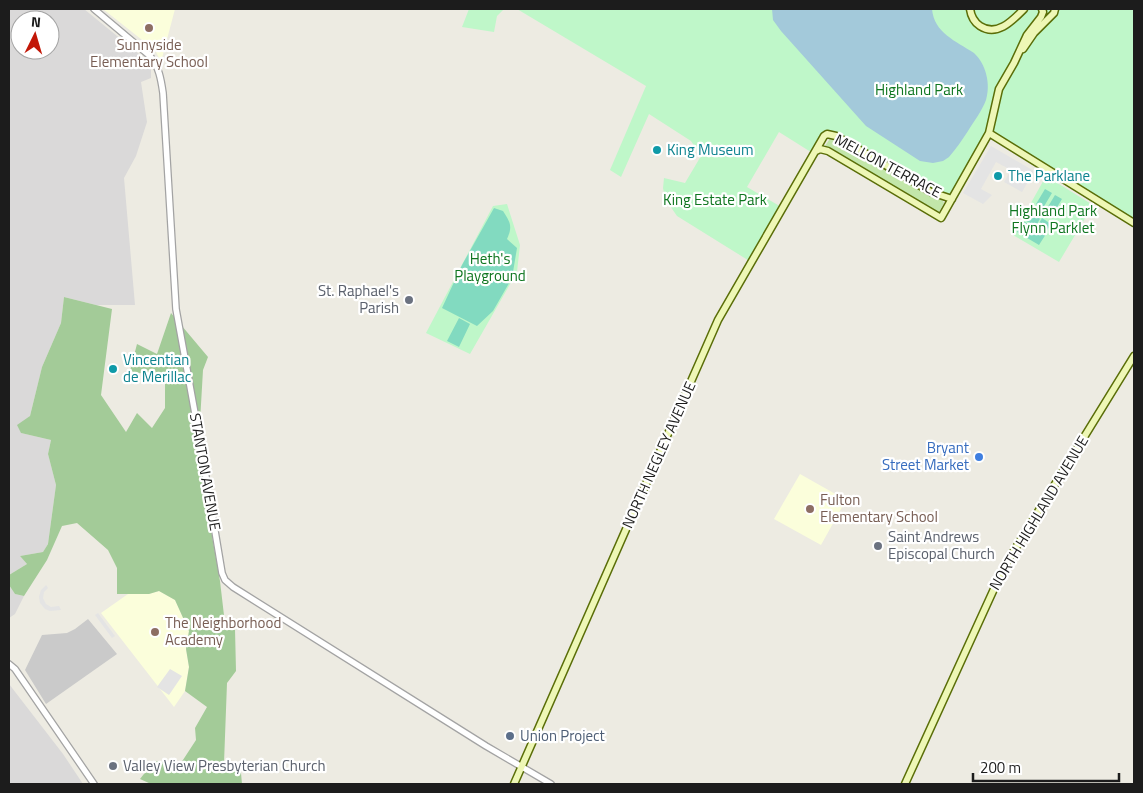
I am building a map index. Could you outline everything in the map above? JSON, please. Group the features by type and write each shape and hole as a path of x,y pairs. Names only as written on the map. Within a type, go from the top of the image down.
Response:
{"main road":[{"path":"970,9 977,24 992,30 1005,26 1024,9"},
{"path":"1014,63 1027,35 1041,17 1042,9"},
{"path":"952,199 989,133 997,93 1034,33 1054,13 1055,9"},
{"path":"989,133 1134,223"},
{"name":"MELLON TERRACE","path":"816,152 820,150 828,151 941,218 952,199 931,192 836,136 829,134 824,136"},
{"name":"NORTH NEGLEY AVENUE","path":"514,784 718,320 824,136"},
{"name":"NORTH HIGHLAND AVENUE","path":"905,784 1004,567 1134,356"}],"street":[{"name":"STANTON AVENUE","path":"94,9 150,56 156,64 160,75 163,93 176,309 222,573 225,580 264,607 486,746 551,784"},
{"path":"9,664 15,669 94,784"}],"shaded area":[{"path":"9,9 84,9 139,54 151,70 151,78 141,82 147,122 136,156 124,178 135,305 96,305 64,297 61,323 42,367 30,416 21,433 51,440 48,454 56,485 48,544 43,552 20,556 27,564 9,575"},
{"name":"Sunnyside Elementary School","path":"103,9 175,9 161,62 151,47"},
{"path":"991,146 1034,171 1022,192 1004,182 1011,170 996,162 981,189 992,195 983,204 963,193"},
{"name":"Fulton Elementary School","path":"800,474 846,500 821,545 774,519"},
{"path":"9,585 15,594 24,596 15,614 9,618"},
{"path":"46,585 48,588 44,592 43,598 46,604 51,607 59,606 61,610 50,611 45,609 40,603 41,590"},
{"path":"159,591 175,600 189,631 186,649 189,667 185,691 174,707 101,613 128,594 149,594"},
{"path":"98,613 115,636 112,638 95,615"},
{"path":"88,619 117,654 46,704 25,670 42,635 67,633"},
{"path":"170,669 182,676 169,695 157,687"},
{"path":"9,684 63,754 83,784 9,784"}],"green space":[{"path":"469,9 504,9 497,16 494,32 462,27"},
{"name":"Highland Park","path":"517,9 1134,9 1134,223 989,133 952,199 931,192 827,134 814,154 779,132 747,187 783,208 751,262 677,216 665,197 663,188 664,178 685,183 701,156 691,141 649,114 621,177 610,170 646,86"},
{"path":"831,137 838,139 943,201 944,203 939,212 830,150 825,146"},
{"name":"Highland Park Flynn Parklet","path":"1046,176 1093,205 1059,262 1013,235"},
{"path":"1045,189 1052,193 1043,208 1036,204"},
{"path":"1055,195 1062,199 1053,214 1046,210"},
{"name":"Heth's Playground","path":"507,204 520,245 517,272 470,354 426,333 493,206"},
{"name":"Heth's Playground","path":"494,208 503,211 510,224 507,239 517,248 512,278 493,311 477,326 442,308 462,265"},
{"path":"1031,212 1041,217 1036,226 1026,221"},
{"path":"1042,218 1051,224 1046,232 1037,227"},
{"path":"1023,221 1046,234 1039,245 1017,232"},
{"path":"64,297 112,309 101,395 126,432 137,413 152,428 165,408 165,378 130,371 137,344 157,354 171,313 208,357 203,370 198,456 220,581 225,624 235,629 236,671 227,683 224,763 241,773 242,784 151,784 140,779 154,761 181,763 196,740 195,728 207,707 185,691 189,667 186,649 189,631 175,600 159,591 149,594 117,594 117,568 108,550 77,523 62,526 47,560 24,596 15,594 9,585 9,575 27,564 20,556 43,552 48,544 56,485 48,454 51,440 21,433 17,425 30,416 42,367 61,323"},
{"path":"459,318 470,324 459,347 447,341"}],"water":[{"path":"772,9 932,9 941,30 974,53 982,63 988,81 986,100 957,148 949,157 943,161 933,163 920,161 866,126 781,31 773,20"}],"place":[{"name":"Sunnyside Elementary School","path":"149,28"},
{"name":"King Museum","path":"657,150"},
{"name":"The Parklane","path":"998,176"},
{"name":"St. Raphael's Parish","path":"409,300"},
{"name":"Vincentian de Merillac","path":"113,369"},
{"name":"Bryant Street Market","path":"979,457"},
{"name":"Fulton Elementary School","path":"810,509"},
{"name":"Saint Andrews Episcopal Church","path":"878,546"},
{"name":"The Neighborhood Academy","path":"155,632"},
{"name":"Union Project","path":"510,736"},
{"name":"Valley View Presbyterian Church","path":"113,766"}],"park label":[{"name":"King Estate Park","path":"715,200"}]}
